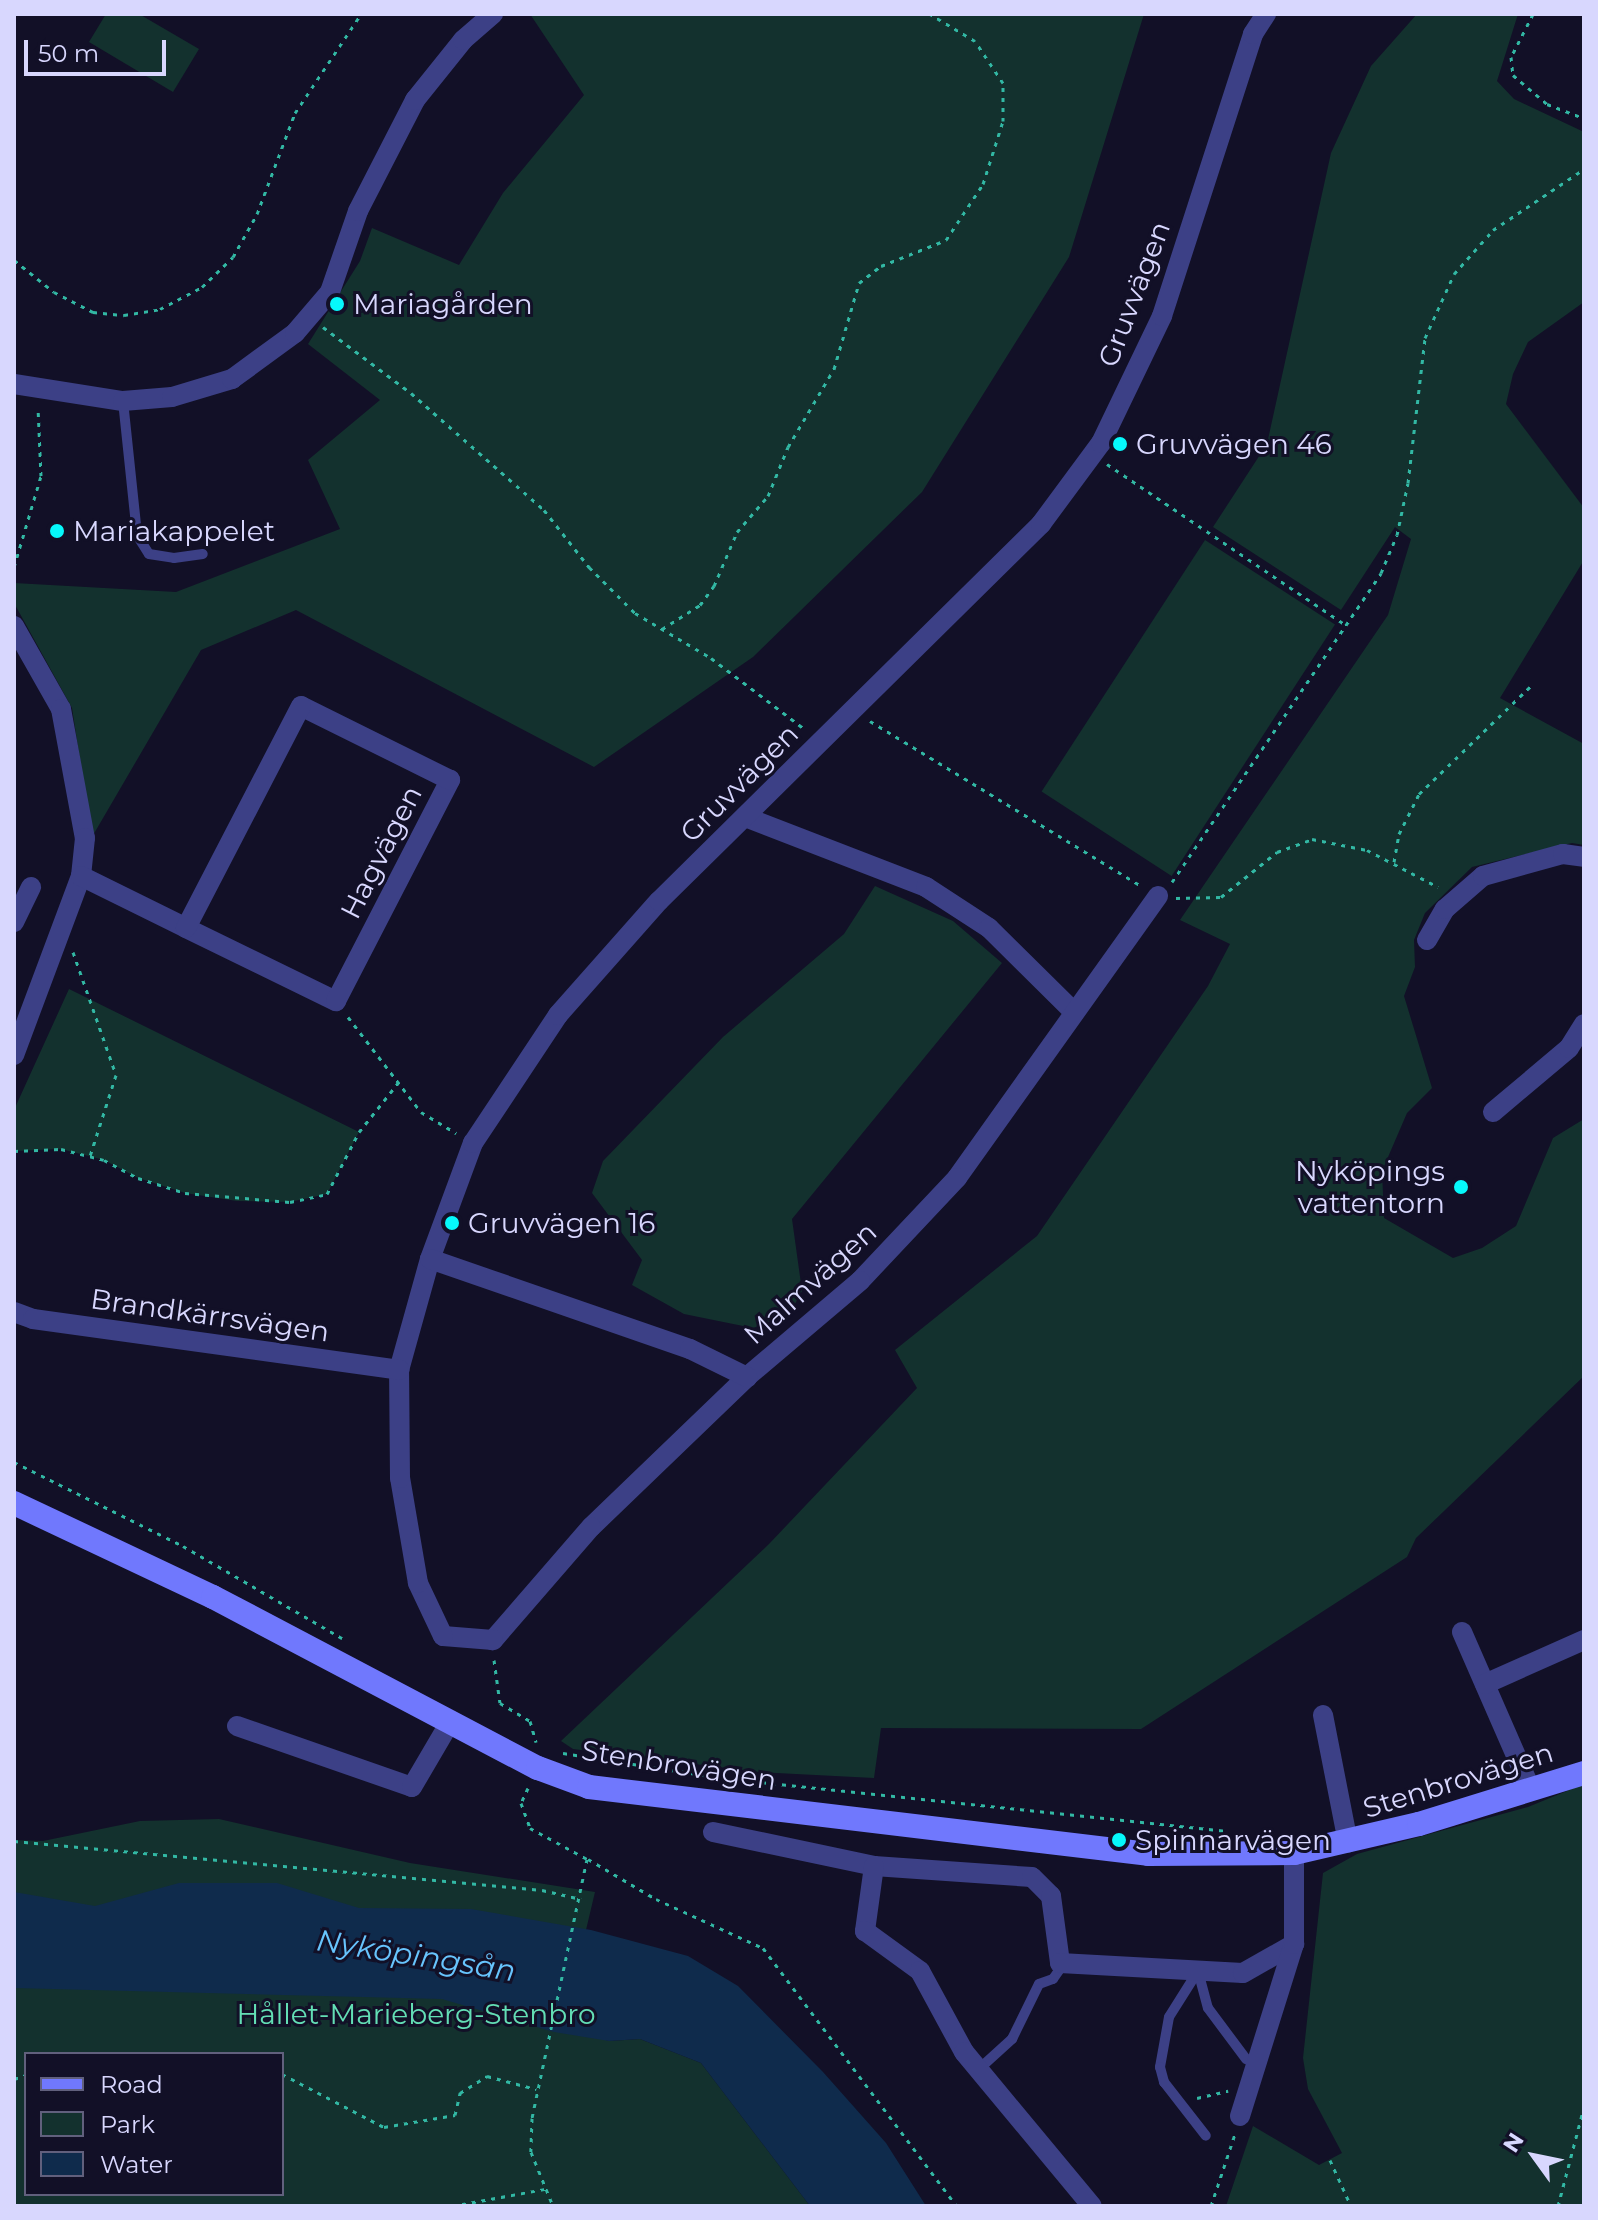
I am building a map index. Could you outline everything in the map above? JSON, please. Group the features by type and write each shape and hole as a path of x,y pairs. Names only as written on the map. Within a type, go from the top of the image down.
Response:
{"street":[{"path":"14,384 123,401 172,397 232,379 311,316 330,292 358,211 415,100 463,40 493,14"},
{"name":"Gruvvägen","path":"493,1640 443,1636 418,1583 400,1478 399,1370 430,1259 473,1143 558,1015 659,901 1041,524 1092,454 1162,316 1253,34 1266,14"},
{"path":"14,626 61,709 85,838 81,876 14,1055"},
{"name":"Hagvägen","path":"186,928 301,706 450,780 336,1001"},
{"path":"745,817 926,887 989,928 1074,1012"},
{"path":"1427,940 1459,897 1483,876 1563,854 1584,857"},
{"path":"81,876 336,1001"},
{"path":"14,922 31,887"},
{"name":"Malmvägen","path":"493,1640 591,1527 747,1377 860,1281 957,1178 1158,896"},
{"path":"1493,1112 1569,1048 1584,1024"},
{"path":"430,1259 690,1349 747,1377"},
{"name":"Brandkärrsvägen","path":"14,1312 33,1319 399,1370"},
{"name":"Stenbrovägen","path":"14,1503 213,1597 449,1724 589,1787 1148,1854 1294,1853 1348,1843 1584,1773"},
{"path":"1462,1632 1531,1790"},
{"path":"1485,1684 1584,1640"},
{"name":"Stenbrovägen","path":"1323,1715 1348,1843"},
{"path":"237,1726 412,1787 449,1724"},
{"path":"713,1832 874,1866 1032,1877 1051,1896 1060,1963 1243,1973 1294,1944"},
{"path":"1240,2116 1294,1944 1294,1853"},
{"path":"874,1866 865,1931 920,1971 979,2069 1092,2206"}],"lane":[{"path":"123,401 137,535 149,554 174,558 203,554"},
{"path":"979,2069 1012,2039 1039,1984 1053,1979 1064,1963"},
{"path":"1198,1971 1208,2008 1246,2059"},
{"path":"1198,1971 1169,2017 1161,2042 1164,2082 1206,2136"}],"path":[{"path":"14,260 54,292 93,312 124,315 160,309 202,287 233,257 257,214 295,113 361,14"},
{"path":"662,629 700,605 714,586 737,532 768,496 788,447 834,369 859,283 881,266 946,240 983,184 1003,121 1003,83 975,41 930,14"},
{"path":"1533,14 1511,57 1513,75 1547,104 1584,118"},
{"path":"1158,896 1180,875 1381,573 1397,535 1419,419 1425,338 1442,297 1468,253 1584,169"},
{"path":"311,316 411,393 544,510 589,567 635,613 711,658 821,742"},
{"path":"14,567 41,476 36,388"},
{"path":"1092,454 1346,625"},
{"path":"1394,862 1399,834 1419,794 1531,686"},
{"path":"853,710 1158,896 1204,901 1221,897 1277,852 1312,839 1394,862 1459,897"},
{"path":"62,932 88,987 116,1075 90,1156"},
{"path":"336,1001 421,1112 473,1143"},
{"path":"14,1151 61,1149 90,1156 185,1193 263,1202 327,1194 375,1107 398,1083"},
{"path":"493,1640 500,1703 530,1721 538,1747"},
{"path":"552,1750 722,1778 1233,1833"},
{"path":"14,1841 542,1890 581,1899"},
{"path":"587,1859 656,1899 763,1948 957,2206"},
{"path":"553,2206 531,2152 538,2090 579,1905"},
{"path":"1181,2104 1240,2085 1246,2059"},
{"path":"284,2075 384,2127 455,2115 460,2093 487,2076 538,2090"},
{"path":"1558,2206 1584,2107"},
{"path":"1211,2206 1240,2116"},
{"path":"1330,2160 1351,2206"},
{"path":"452,2206 545,2189"}],"green space":[{"path":"106,14 139,14 199,49 173,92 89,42"},
{"path":"530,14 1144,14 1069,257 922,492 753,657 594,767 296,610 201,650 92,837 72,708 14,603 14,583 176,592 340,529 308,460 380,400 308,344 360,261 372,228 459,265 503,193 584,95"},
{"path":"1417,14 1518,14 1497,81 1514,99 1584,132 1584,302 1528,342 1513,374 1506,404 1584,508 1584,560 1500,698 1584,744 1584,845 1572,843 1472,867 1425,913 1414,940 1415,967 1404,996 1432,1088 1407,1113 1382,1171 1384,1218 1453,1258 1482,1248 1516,1226 1553,1138 1584,1119 1584,1376 1416,1538 1407,1557 1141,1729 881,1728 874,1778 759,1772 573,1749 561,1741 769,1544 917,1388 895,1350 1037,1236 1208,986 1230,944 1180,920 1388,615 1411,539 1395,527 1341,610 1213,527 1267,444 1331,153 1371,66"},
{"path":"1205,540 1335,624 1172,876 1042,792"},
{"path":"875,886 953,921 1002,963 792,1219 802,1291 789,1315 753,1328 684,1314 632,1285 642,1260 592,1193 603,1161 723,1037 844,934"},
{"path":"69,989 359,1132 327,1194 290,1202 237,1201 185,1193 138,1178 104,1160 61,1149 14,1151 14,1110"},
{"path":"1584,1784 1584,2206 1226,2206 1253,2126 1319,2165 1342,2153 1308,2089 1303,2058 1323,1873 1357,1854 1528,1807"},
{"name":"Hållet-Marieberg-Stenbro","path":"219,1819 410,1863 595,1892 563,2027 609,2041 640,2039 701,2063 810,2206 14,2206 14,1840 43,1841 140,1821"}],"water":[{"name":"Nyköpingsån","path":"179,1883 277,1883 359,1908 471,1909 591,1930 688,1956 738,1986 823,2072 886,2143 926,2206 810,2206 701,2063 640,2039 609,2041 554,2032 442,1999 14,1988 14,1892 95,1906"}],"place":[{"name":"Mariagården","path":"337,304"},
{"name":"Gruvvägen 46","path":"1120,444"},
{"name":"Mariakappelet","path":"57,531"},
{"name":"Nyköpings vattentorn","path":"1461,1187"},
{"name":"Gruvvägen 16","path":"452,1223"},
{"name":"Spinnarvägen","path":"1119,1840"}]}
